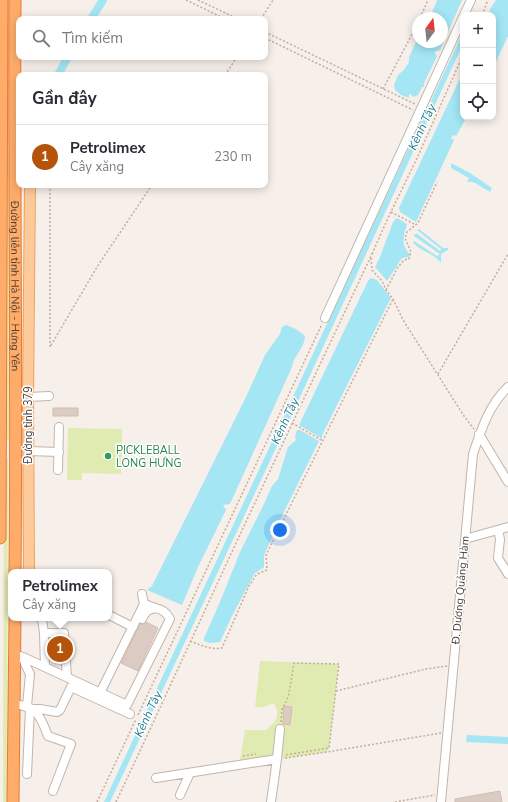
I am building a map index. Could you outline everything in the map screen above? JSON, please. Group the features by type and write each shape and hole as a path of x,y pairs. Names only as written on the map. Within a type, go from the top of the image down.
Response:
{"highway":[{"name":"Đường liên tỉnh Hà Nội - Hưng Yên","path":"0,538 2,0"},
{"name":"Đường liên tỉnh Hà Nội - Hưng Yên","path":"15,0 15,569"},
{"path":"0,446 16,449"},
{"path":"13,802 14,704 19,655 14,621"}],"main road":[{"name":"Đường tỉnh 379","path":"29,569 28,397 30,188"},
{"path":"15,254 29,254"},
{"path":"16,397 28,397"},
{"path":"16,449 28,451"}],"street":[{"path":"466,12 471,0"},
{"path":"325,318 460,25"},
{"name":"Đ. Dương Quảng Hàm","path":"441,798 473,454 489,412 501,394 508,387"},
{"path":"28,397 49,396"},
{"path":"58,470 59,427"},
{"path":"480,434 508,482"},
{"path":"28,451 59,452"},
{"path":"465,539 508,527"},
{"path":"498,530 500,539 498,558 508,574"},
{"path":"100,693 144,604 142,594"},
{"path":"19,655 127,705 170,619 164,611 144,604"},
{"path":"142,619 147,612 156,608"},
{"path":"112,617 133,626"},
{"path":"42,621 45,667"},
{"path":"44,633 64,633 67,677"},
{"path":"19,655 30,674 27,774"},
{"path":"14,704 56,712 60,710 71,687 130,714"},
{"path":"30,708 37,713 48,736 71,744 53,791"},
{"path":"271,802 280,729"},
{"path":"156,778 277,758"},
{"path":"180,795 190,773"}],"path":[{"path":"186,0 219,16"},
{"path":"198,0 232,16"},
{"path":"263,16 273,0"},
{"path":"423,12 428,0"},
{"path":"483,12 488,0"},
{"path":"268,33 382,89 420,110"},
{"path":"382,89 412,33"},
{"path":"268,39 420,110"},
{"path":"227,72 235,60"},
{"path":"116,802 292,423 416,161 460,62"},
{"path":"386,290 398,267 404,260 409,259 411,252 405,238 407,232 416,225 437,182"},
{"path":"50,188 50,347 97,268 150,188"},
{"path":"391,212 416,225"},
{"path":"372,254 372,270 382,280 403,320 470,426 480,434"},
{"path":"438,374 508,254"},
{"path":"190,641 206,648 222,648 249,586 257,574 267,570 266,556 393,299"},
{"path":"97,802 325,318"},
{"path":"292,423 323,441"},
{"path":"277,758 329,748 339,664 294,663 289,694 282,709 280,729"},
{"path":"336,691 426,669 453,665"},
{"path":"277,758 327,752 447,732"},
{"path":"395,802 441,798"}],"green space":[{"path":"9,154 9,438 7,441 4,440 6,159"},
{"path":"68,428 122,429 121,474 82,473 82,480 67,480"},
{"path":"5,456 8,459 7,802 3,802 4,457"},
{"path":"260,661 339,664 329,748 327,752 239,765 245,730 266,730 275,721 277,715 276,707 273,703 264,707 255,707"}],"water":[{"path":"437,0 462,0 448,32 448,12 432,12"},
{"path":"496,0 508,0 508,36 496,62 496,12 489,12"},
{"name":"Kênh Tây","path":"460,38 460,50 299,399 110,802 104,802"},
{"path":"413,48 441,48 440,50 434,52 437,56 424,83 424,87 422,87 418,95 414,97 409,94 409,98 401,95 395,90 394,85 398,75 404,70 409,62 409,57"},
{"path":"460,78 460,120 465,120 456,136 453,135 451,138 454,140 416,222 400,212 399,208"},
{"path":"451,163 470,173 492,188 489,193 489,191 476,183 467,182 469,178 451,168"},
{"path":"397,218 407,224 404,243 410,254 409,257 402,258 387,281 375,267 393,222"},
{"path":"419,229 443,248 448,248 448,250 441,254 441,263 434,256 419,248 413,242 414,241 437,256 440,254 414,236 417,234 440,251 441,249 417,230"},
{"path":"371,278 377,280 391,298 325,429 322,439 299,425 368,281"},
{"path":"286,325 296,329 305,336 303,344 294,359 292,367 230,504 223,505 226,510 198,567 182,605 147,590 152,586 246,397 265,355 280,334 282,327"},
{"path":"297,430 300,430 319,441 264,555 264,567 255,573 220,642 210,643 204,641 240,552 272,486 278,479 288,447 296,440 295,437"},
{"path":"467,735 508,737 508,744 466,742"}],"building":[{"path":"53,408 78,408 78,416 53,416"},
{"path":"146,622 158,628 138,671 121,663 140,624 145,624"},
{"path":"284,706 292,707 290,725 283,724"},
{"path":"500,791 502,802 455,802 455,799"}],"waterway":[{"path":"93,16 103,0"},
{"path":"60,72 66,60"}],"place":[{"name":"PICKLEBALL LONG HƯNG","path":"108,456"},
{"name":"Petrolimex","path":"60,649"}]}
